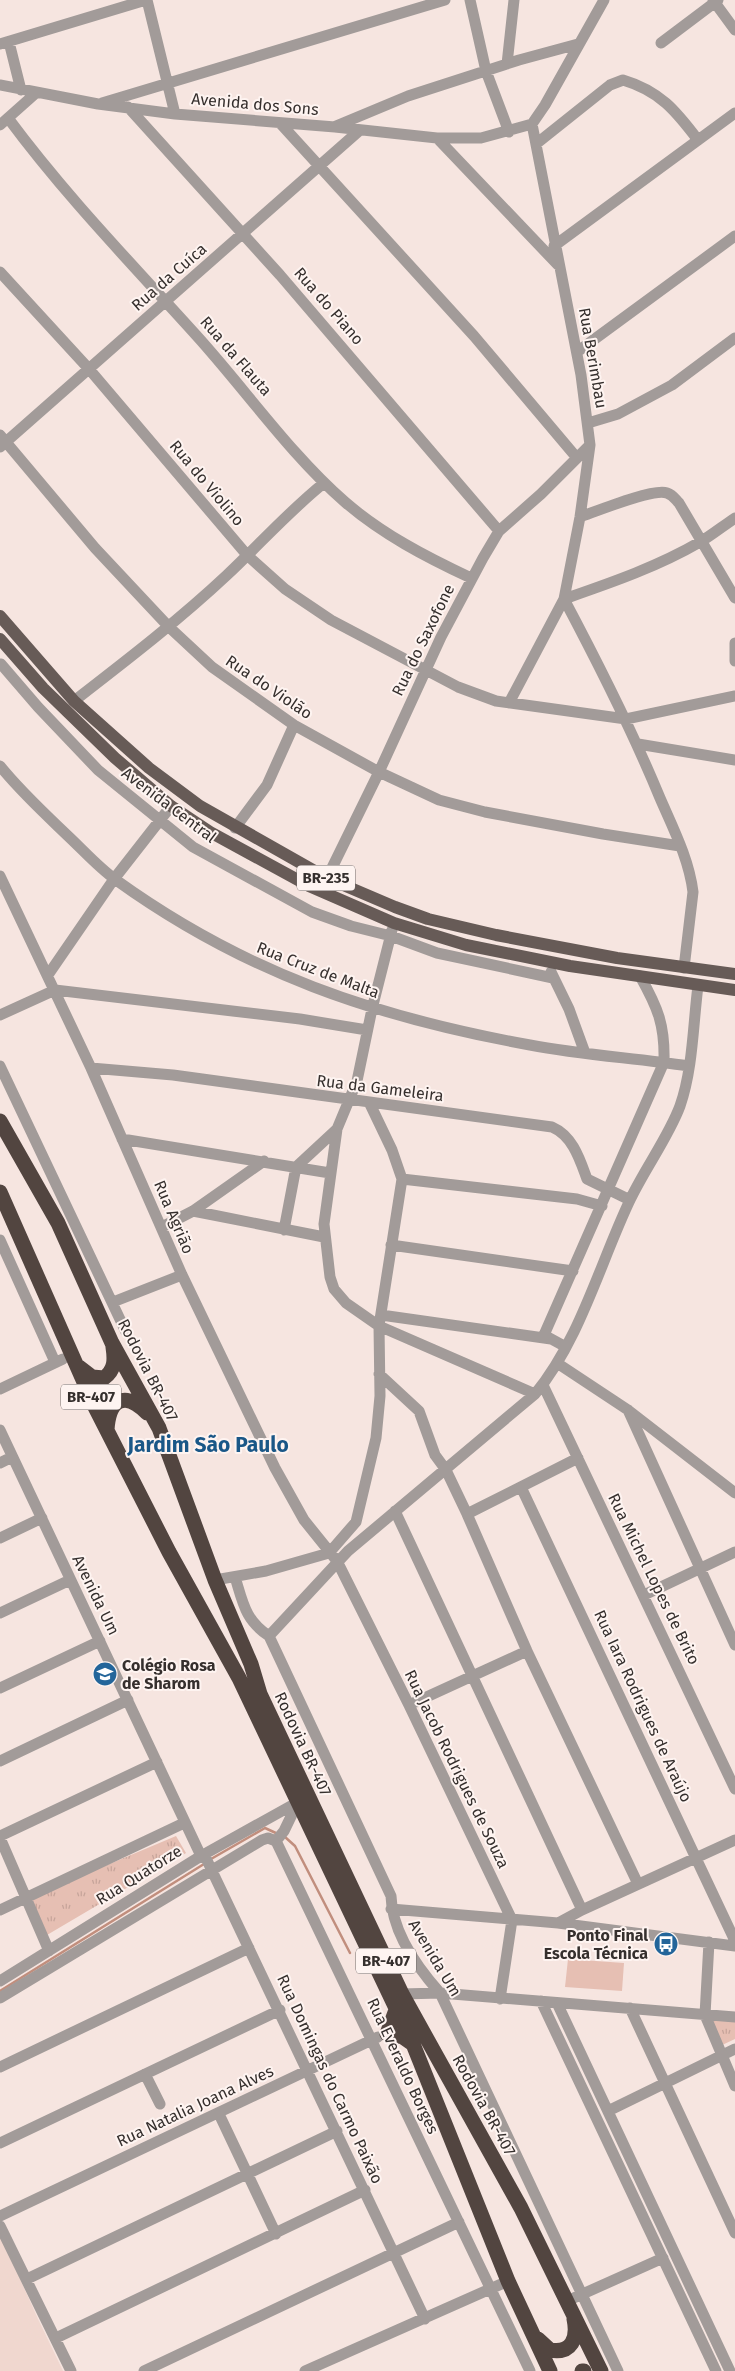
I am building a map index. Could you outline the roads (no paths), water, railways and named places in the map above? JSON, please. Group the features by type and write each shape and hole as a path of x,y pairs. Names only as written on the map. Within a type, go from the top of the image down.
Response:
{"highway":[{"name":"Rodovia BR-407","path":"0,1121 58,1223 112,1343 159,1428 215,1580 251,1664 260,1694 402,1994 521,2208 601,2371"},
{"name":"Rodovia BR-407","path":"0,1192 107,1430 169,1552 239,1678 413,2044 508,2281 550,2371"},
{"path":"78,1366 92,1377 104,1378 112,1372 114,1365 112,1343"},
{"path":"107,1430 108,1416 112,1406 124,1400 140,1406 159,1428"},
{"path":"380,2037 396,2010"},
{"path":"380,2037 399,2036 413,2044"},
{"path":"530,2328 546,2348 562,2351 570,2347 576,2335 569,2306"}],"main road":[{"name":"BR-235","path":"0,616 74,701 149,768 235,828 327,878 428,919 561,948 684,968 735,974"},
{"name":"BR-235","path":"0,639 43,688 115,758 171,806 210,832 250,855 346,904 394,924 425,934 503,953 698,986 735,990"},
{"path":"425,934 428,919"}],"street":[{"path":"21,90 4,43 146,0 175,114"},
{"path":"98,104 445,0"},
{"path":"470,0 486,71 509,132"},
{"path":"507,64 514,0"},
{"path":"532,124 545,105 604,0"},
{"path":"661,43 715,1 735,30"},
{"path":"334,127 408,96 507,64 578,44"},
{"path":"536,144 610,85 623,80 662,98 678,114 698,140"},
{"name":"Avenida dos Sons","path":"0,85 98,104 175,114 334,127 437,138 480,138 509,132 532,124"},
{"path":"4,122 36,93"},
{"name":"Rua do Piano","path":"128,107 342,346 499,531"},
{"path":"554,246 735,113"},
{"name":"Rua da Flauta","path":"4,122 38,156 324,482 382,530 471,578"},
{"path":"280,123 461,322 577,458"},
{"name":"Rua Berimbau","path":"509,704 564,599 580,517 590,445 577,352 554,246 532,124"},
{"name":"Rua da Cuíca","path":"2,441 90,370 360,130"},
{"path":"437,138 558,265"},
{"path":"577,352 735,236"},
{"name":"Rua do Violino","path":"0,272 90,370 247,555 285,589 331,620 479,696 509,704 626,719 735,696"},
{"path":"588,423 618,414 672,385 735,338"},
{"name":"Rua do Violão","path":"2,441 95,548 169,627 212,667 294,725 379,772 439,800 457,806 603,834 680,846"},
{"name":"Rua do Saxofone","path":"327,878 471,578 499,531 590,445"},
{"path":"74,701 169,627 247,555 297,505 324,482"},
{"path":"580,517 649,494 666,492 674,496 735,598"},
{"path":"684,968 693,892 680,846 638,744 564,599 646,569 700,541 735,518"},
{"path":"735,642 735,661"},
{"path":"1,665 13,654"},
{"name":"Avenida Central","path":"1,665 98,770 193,848 312,912 351,926 390,936 437,953 553,978"},
{"path":"235,828 266,785 294,725"},
{"path":"638,744 735,760"},
{"name":"Rua Cruz de Malta","path":"0,766 21,792 114,879 204,938 278,974 372,1009 410,1020 530,1045 688,1066"},
{"path":"48,975 114,879 171,806"},
{"name":"Rua Agrião","path":"0,876 91,1068 182,1275 275,1468 304,1520 333,1557"},
{"path":"394,924 367,1030 357,1081 337,1129 325,1208 324,1237 330,1277 334,1289 356,1313 380,1320 535,1394"},
{"path":"548,962 553,978 569,1009 585,1053"},
{"path":"548,1337 573,1271 664,1062 660,1016 640,976"},
{"path":"215,1580 333,1557 446,1470 543,1385 566,1347 630,1200 679,1106 688,1066 698,986"},
{"path":"0,1015 55,990 300,1019 367,1030"},
{"path":"0,1066 126,1332"},
{"name":"Rua da Gameleira","path":"91,1068 173,1075 552,1127 563,1132 572,1145 587,1179 630,1200"},
{"path":"235,1577 246,1612 257,1628 269,1636 313,1591 356,1522 376,1438 380,1320 402,1179 392,1150 369,1102"},
{"path":"284,1230 296,1167 337,1129"},
{"path":"122,1139 330,1173"},
{"path":"162,1227 193,1211 264,1161"},
{"path":"402,1179 577,1199 602,1206"},
{"path":"193,1211 324,1237"},
{"path":"0,1240 59,1360 0,1388"},
{"path":"391,1245 573,1271"},
{"path":"113,1302 182,1275"},
{"path":"380,1320 548,1337 566,1347"},
{"path":"557,1363 628,1410 735,1492"},
{"path":"379,1374 419,1411 435,1455 446,1470 467,1514 528,1650 638,1884"},
{"name":"Rua Michel Lopes de Brito","path":"543,1385 735,1788"},
{"path":"628,1410 735,1645"},
{"name":"Avenida Um","path":"0,1430 158,1762 184,1823 202,1855"},
{"path":"0,1463 12,1457"},
{"path":"467,1514 578,1458"},
{"name":"Rua Iara Rodrigues de Araújo","path":"521,1486 735,1941"},
{"path":"395,1511 582,1910"},
{"path":"0,1538 42,1518"},
{"path":"644,1595 735,1552"},
{"name":"Rua Jacob Rodrigues de Souza","path":"333,1557 409,1705 512,1920"},
{"path":"0,1613 70,1580"},
{"name":"Avenida Um","path":"269,1636 391,1896 396,1926 421,1972 440,1993 618,2371"},
{"path":"0,1688 100,1641"},
{"path":"409,1705 528,1650"},
{"path":"0,1761 128,1700"},
{"path":"49,1950 0,1837 158,1762"},
{"path":"0,1998 212,1870 284,1831 298,1802"},
{"name":"Rua Quatorze","path":"0,1981 202,1855 298,1802"},
{"path":"0,1910 184,1823"},
{"name":"Rua Everaldo Borges","path":"270,1840 380,2037 459,2222 530,2371"},
{"path":"558,1923 582,1910 735,1840"},
{"name":"Rua Domingas do Carmo Paixão","path":"202,1855 212,1870 280,2010 425,2319"},
{"path":"392,1909 558,1923 735,1946"},
{"path":"500,1999 512,1920"},
{"path":"709,1942 705,2015 735,2086"},
{"path":"0,2067 250,1948"},
{"path":"402,1994 440,1993 735,2017"},
{"path":"541,2002 716,2371"},
{"path":"557,2003 730,2371"},
{"path":"630,2008 735,2233"},
{"path":"0,2143 280,2010"},
{"name":"Rua Natalia Joana Alves","path":"0,2216 219,2114 403,2025"},
{"path":"608,2111 735,2049"},
{"path":"145,2074 160,2104"},
{"path":"219,2114 276,2234"},
{"path":"27,2279 337,2131"},
{"path":"56,2338 365,2190"},
{"path":"144,2371 459,2222"},
{"path":"0,2226 71,2371"},
{"path":"569,2306 582,2294 663,2258"},
{"path":"310,2370 508,2281"}],"waterway":[{"path":"211,1859 265,1828 278,1834"},
{"path":"285,1837 295,1846 350,1953"},
{"path":"0,1991 204,1864"}],"place":[{"name":"Colégio Rosa de Sharom","path":"105,1674"},
{"name":"Ponto Final Escola Técnica","path":"666,1944"}],"district":[{"name":"Jardim São Paulo","path":"208,1445"}]}
